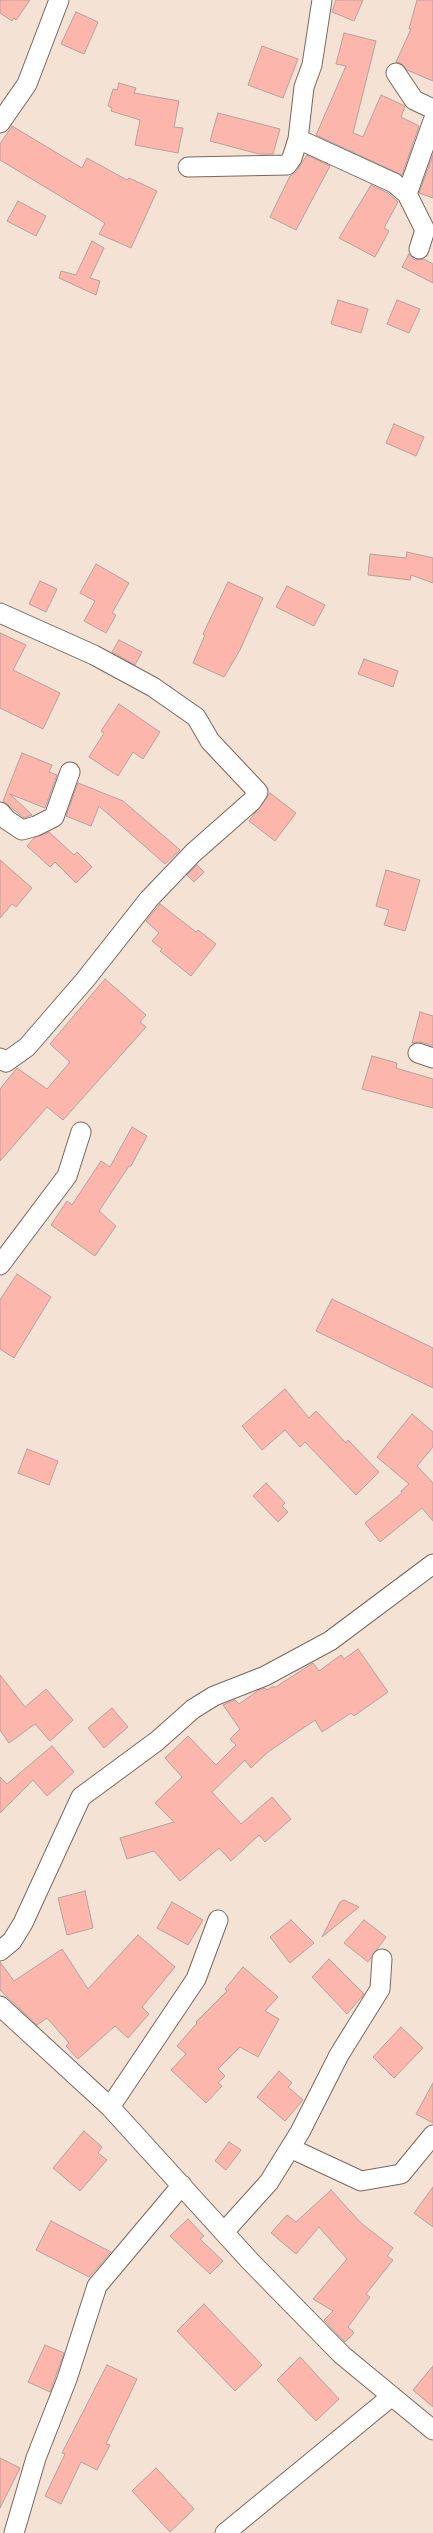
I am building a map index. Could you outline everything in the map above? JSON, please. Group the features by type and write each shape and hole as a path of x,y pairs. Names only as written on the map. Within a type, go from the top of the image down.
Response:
{"street":[{"path":"0,123 26,84 58,0"},
{"path":"188,167 287,165 292,158 298,139 304,87 312,65 322,0"},
{"path":"396,73 414,100 433,109"},
{"path":"407,194 433,121"},
{"path":"298,139 394,183 407,194 425,230 419,249"},
{"path":"0,613 94,655 153,687 196,717 210,741 258,792 252,802 192,853 148,899 85,980 27,1047 6,1062 0,1058"},
{"path":"0,812 7,820 22,830 54,818 70,772"},
{"path":"0,1265 66,1176 81,1132"},
{"path":"0,1951 12,1941 23,1923 81,1797 157,1741 193,1709 214,1696 266,1676 330,1641 433,1564"},
{"path":"110,2107 196,1979 218,1920"},
{"path":"224,2232 269,2182 290,2148 339,2055 380,1989 382,1959"},
{"path":"0,2006 110,2107 224,2232 342,2355 433,2430"},
{"path":"290,2148 361,2181 401,2174 433,2135"},
{"path":"14,2533 36,2458 67,2379 97,2286 182,2185"},
{"path":"225,2533 392,2396"}],"building":[{"path":"0,0 30,0 16,20 14,18 12,21 0,13"},
{"path":"336,0 363,0 354,21 332,12"},
{"path":"417,0 433,0 433,81 407,70 401,63 396,62 411,29 409,29"},
{"path":"76,12 98,22 84,54 61,44"},
{"path":"344,33 376,41 353,133 363,137 381,95 405,106 401,117 419,126 402,175 316,135 346,66 336,64"},
{"path":"262,46 298,59 283,98 248,85"},
{"path":"119,83 136,88 134,93 179,101 174,127 183,128 178,153 135,145 140,120 111,111 112,108 108,106 113,89 117,90"},
{"path":"218,113 280,129 273,154 259,154 210,141"},
{"path":"12,126 82,168 87,158 127,180 129,178 157,191 131,248 99,234 105,223 0,160 0,144"},
{"path":"307,155 330,166 296,230 270,217 290,176 296,172"},
{"path":"433,155 433,198 419,193"},
{"path":"371,185 388,193 398,202 384,228 389,231 375,257 339,238"},
{"path":"18,201 46,216 36,236 7,221"},
{"path":"92,241 104,248 90,278 100,281 96,295 59,278 61,271 76,275"},
{"path":"409,254 415,260 424,259 433,264 433,283 402,267"},
{"path":"338,300 368,309 361,333 331,324"},
{"path":"397,300 420,309 409,333 387,324"},
{"path":"394,424 424,437 416,456 386,443"},
{"path":"407,552 433,558 433,583 411,575 410,580 368,575 370,554 406,558"},
{"path":"96,564 129,583 112,613 116,615 106,633 84,621 95,601 80,593"},
{"path":"40,581 57,589 46,612 29,604"},
{"path":"228,582 263,598 240,650 224,677 193,663 205,635 203,634"},
{"path":"287,586 325,605 314,626 276,607"},
{"path":"0,633 26,645 13,670 60,693 43,729 0,708"},
{"path":"119,640 142,652 135,665 112,652"},
{"path":"364,659 398,671 393,687 358,674"},
{"path":"119,704 160,732 143,759 133,752 118,776 89,757 104,733 101,731"},
{"path":"22,753 52,765 49,772 57,775 45,808 10,794 32,815 24,818 3,801"},
{"path":"78,783 123,801 180,850 165,864 99,806 91,826 66,816"},
{"path":"270,793 296,813 275,841 249,821"},
{"path":"49,832 74,855 77,852 92,867 76,883 55,862 50,867 27,846 34,838"},
{"path":"0,860 32,888 16,907 12,904 0,918"},
{"path":"197,865 204,872 194,882 187,875"},
{"path":"386,870 420,880 405,931 384,925 389,910 376,906"},
{"path":"160,904 196,932 198,930 216,944 191,976 160,951 162,949 152,941 159,933 146,921"},
{"path":"105,979 146,1015 140,1022 146,1027 63,1120 47,1107 0,1161 0,1089 17,1068 47,1089 70,1062 50,1044"},
{"path":"420,1012 433,1016 433,1046 421,1042 412,1043"},
{"path":"372,1056 397,1063 396,1068 433,1079 433,1108 362,1089"},
{"path":"132,1127 147,1136 131,1166 129,1166 99,1211 116,1226 95,1256 51,1225 67,1201 72,1205 101,1161 110,1167"},
{"path":"17,1274 51,1297 14,1358 0,1349 0,1300"},
{"path":"332,1299 433,1348 433,1388 316,1331"},
{"path":"285,1389 309,1418 316,1411 346,1443 348,1440 379,1472 356,1495 305,1442 300,1447 285,1430 262,1450 242,1426"},
{"path":"412,1414 433,1432 433,1447 417,1466 433,1483 433,1521 422,1508 380,1542 365,1523 402,1493 401,1491 409,1484 377,1457"},
{"path":"27,1449 58,1461 49,1485 18,1473"},
{"path":"266,1483 285,1503 282,1506 288,1512 278,1522 253,1496"},
{"path":"358,1649 388,1692 354,1716 351,1713 322,1732 315,1720 268,1752 251,1768 245,1760 212,1792 241,1824 272,1797 291,1819 265,1842 259,1835 231,1861 219,1848 180,1881 154,1851 127,1859 120,1838 174,1822 155,1803 182,1777 165,1758 188,1736 216,1765 236,1745 230,1739 240,1729 223,1705 235,1700 239,1704 259,1690 265,1688 267,1690 273,1686 274,1688 313,1663 319,1671 341,1655 344,1659"},
{"path":"0,1675 25,1707 46,1689 73,1720 50,1741 35,1724 9,1743 0,1730"},
{"path":"112,1708 128,1727 104,1748 88,1728"},
{"path":"52,1746 74,1772 47,1796 33,1780 0,1813 0,1777 7,1784"},
{"path":"85,1891 93,1928 67,1935 58,1898"},
{"path":"344,1900 359,1907 322,1937 340,1902"},
{"path":"172,1902 203,1920 188,1945 157,1928"},
{"path":"291,1920 314,1943 290,1963 270,1937"},
{"path":"364,1920 386,1937 368,1962 344,1943"},
{"path":"138,1935 175,1967 142,2007 149,2014 128,2038 115,2026 78,2059 66,2046 69,2043 47,2018 37,2025 0,1990 0,1962 14,1981 62,1949 88,1989"},
{"path":"329,1959 364,1994 347,2014 312,1977"},
{"path":"243,1967 278,1997 265,2011 279,2019 258,2057 240,2047 218,2069 225,2076 218,2083 222,2086 206,2103 171,2070 186,2054 177,2046 196,2022 227,1991 225,1989"},
{"path":"401,2027 423,2048 394,2078 373,2057"},
{"path":"279,2071 292,2083 288,2087 303,2100 285,2121 257,2097"},
{"path":"433,2083 433,2123 416,2114"},
{"path":"84,2131 102,2147 98,2153 107,2160 80,2191 53,2168"},
{"path":"229,2142 241,2150 226,2170 215,2161"},
{"path":"433,2187 433,2227 414,2213"},
{"path":"331,2190 361,2223 393,2248 387,2256 393,2260 366,2294 370,2297 348,2327 354,2333 345,2342 324,2320 333,2311 313,2299 347,2259 319,2227 296,2254 271,2233 287,2215 296,2222"},
{"path":"188,2219 204,2236 200,2239 223,2261 210,2274 170,2236"},
{"path":"51,2221 111,2252 89,2277 36,2250"},
{"path":"204,2304 262,2365 235,2391 177,2331"},
{"path":"45,2345 64,2353 50,2392 28,2382"},
{"path":"300,2357 339,2399 316,2421 277,2380"},
{"path":"107,2365 137,2379 106,2444 110,2445 97,2470 81,2462 61,2504 45,2496 65,2454 62,2453"},
{"path":"433,2366 433,2407 413,2390"},
{"path":"0,2458 20,2468 0,2508"},
{"path":"156,2468 194,2509 170,2532 132,2491"}]}
